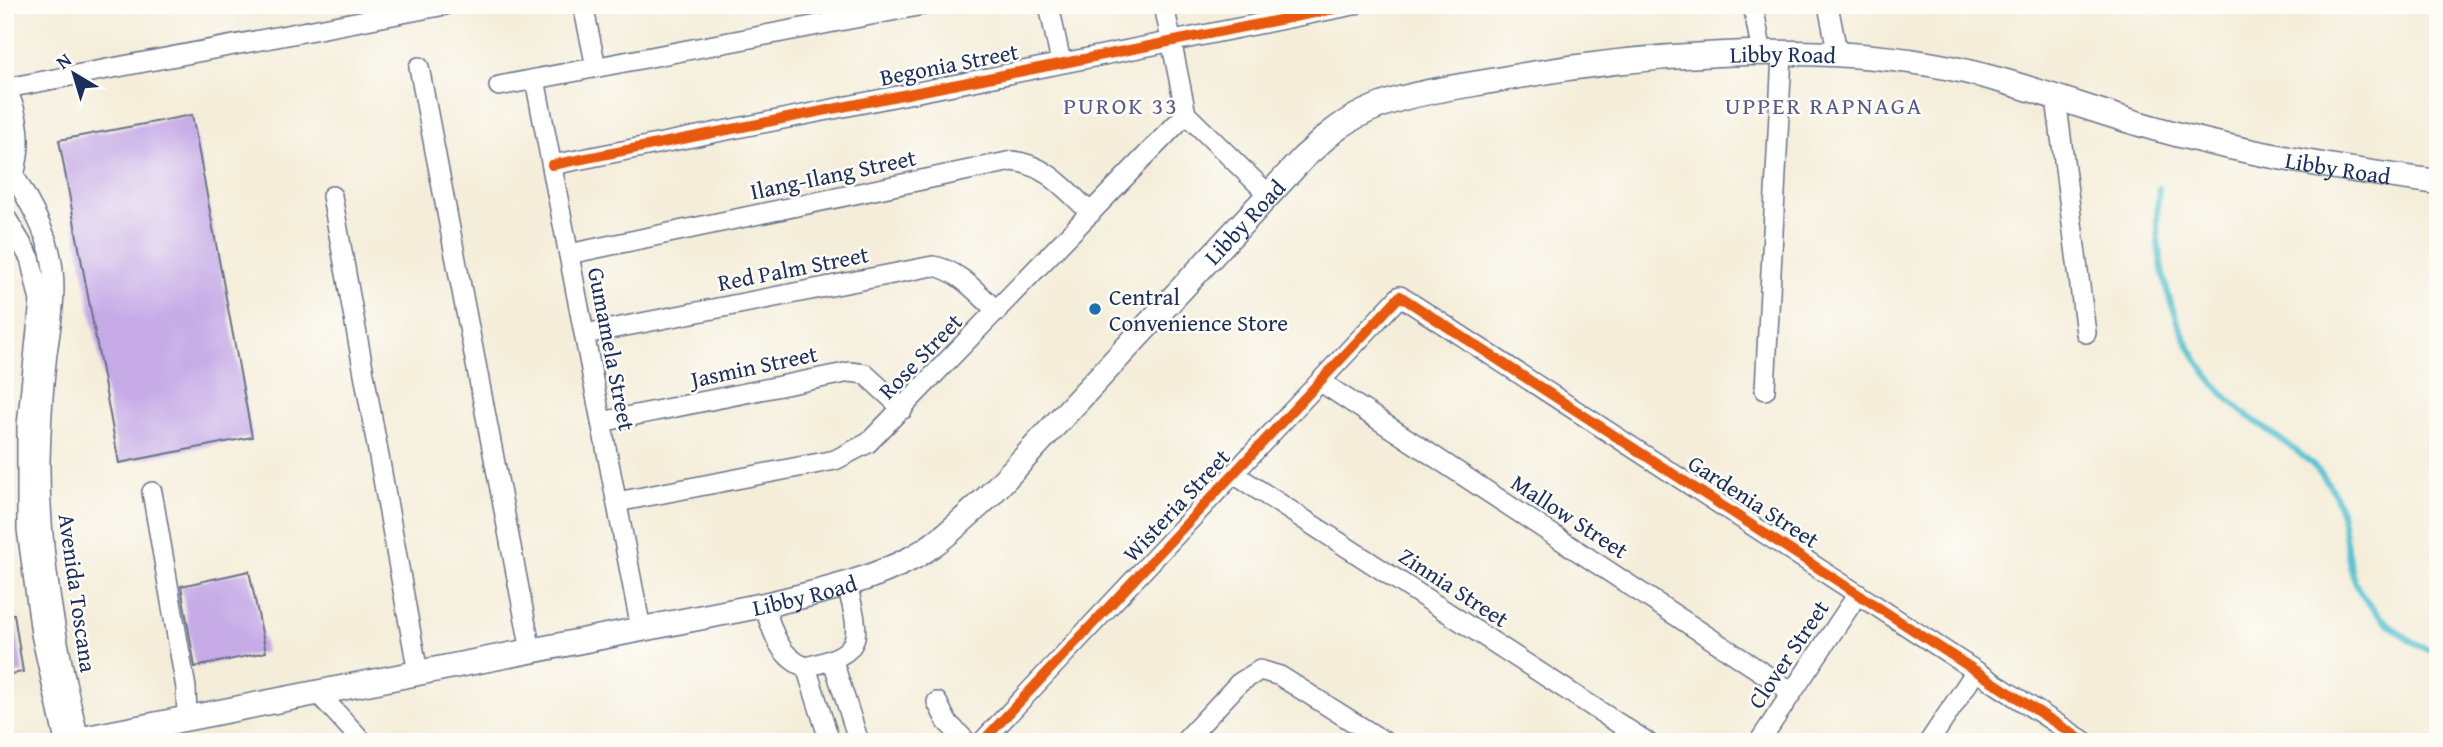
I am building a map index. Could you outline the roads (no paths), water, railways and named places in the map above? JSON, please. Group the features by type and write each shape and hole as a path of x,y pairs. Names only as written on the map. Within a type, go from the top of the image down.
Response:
{"main road":[{"name":"Libby Road","path":"70,741 172,728 318,693 764,605 847,585 916,556 953,529 990,495 1269,195 1336,129 1371,109 1404,98 1544,71 1669,57 1838,56 1930,64 2162,130 2295,160 2438,182"}],"street":[{"path":"6,87 445,5"},
{"path":"583,5 596,67"},
{"path":"499,86 923,5"},
{"path":"1049,5 1061,63"},
{"path":"1164,5 1186,114 1269,195"},
{"name":"Begonia Street","path":"552,165 1171,42 1275,13 1354,5"},
{"path":"1753,5 1772,55 1765,390"},
{"path":"1828,5 1838,56"},
{"path":"419,67 531,651"},
{"name":"Gumamela Street","path":"535,79 641,629"},
{"name":"Avenida Toscana","path":"6,87 19,123 20,140 9,177 44,236 52,262 54,288 41,353"},
{"path":"2056,98 2086,333"},
{"name":"Rose Street","path":"617,502 835,460 868,443 1186,114"},
{"name":"Ilang-Ilang Street","path":"569,254 1012,161 1027,163 1045,171 1091,213"},
{"path":"332,196 418,673"},
{"name":"Avenida Toscana","path":"5,216 24,246 34,269 40,301 40,459 36,540 52,608 70,741"},
{"path":"24,246 44,236"},
{"name":"Red Palm Street","path":"585,334 933,266 945,268 958,276 997,311"},
{"name":"Wisteria Street","path":"982,742 1400,296"},
{"name":"Gardenia Street","path":"1400,296 2085,742"},
{"name":"Jasmin Street","path":"601,422 850,372 865,374 903,409"},
{"name":"Mallow Street","path":"1321,382 1792,692"},
{"name":"Zinnia Street","path":"1234,474 1647,742"},
{"path":"152,492 186,688 172,728"},
{"path":"764,605 777,642 791,660 806,667 833,660 850,649 857,629 847,585"},
{"name":"Clover Street","path":"1759,742 1858,594"},
{"path":"833,660 859,742"},
{"path":"1184,742 1259,662 1385,742"},
{"path":"806,667 830,742"},
{"path":"1929,742 1976,671"},
{"path":"318,693 363,742"},
{"path":"937,702 947,722 967,742"}],"waterway":[{"path":"2159,188 2157,217 2164,276 2172,306 2198,361 2236,406 2301,454 2323,476 2337,499 2350,566 2359,589 2377,613 2400,633 2438,654"}],"place":[{"name":"Central Convenience Store","path":"1095,309"}],"district":[{"name":"PUROK 33","path":"1121,105"},
{"name":"UPPER RAPNAGA","path":"1824,105"}]}
